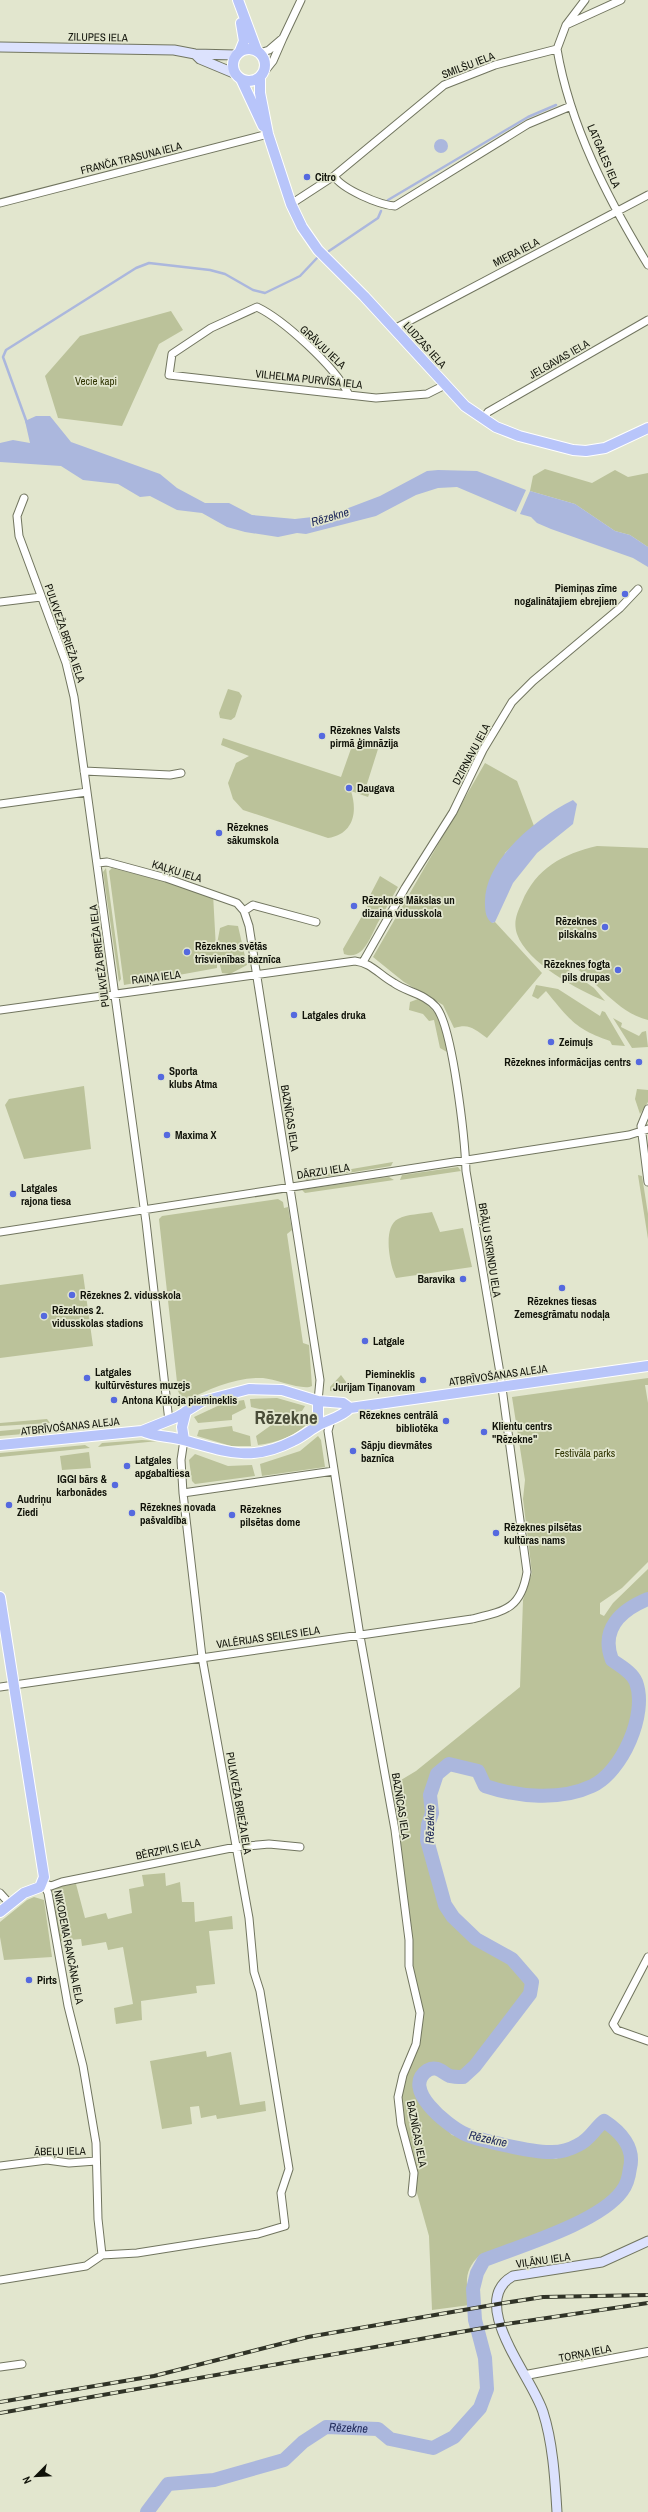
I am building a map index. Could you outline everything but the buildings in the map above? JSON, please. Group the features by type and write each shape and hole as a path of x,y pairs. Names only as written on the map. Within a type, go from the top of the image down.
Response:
{"main road":[{"path":"238,0 241,12 244,41 233,65 238,77 248,82 262,74 265,62 258,52 241,12"},
{"name":"ZILUPES IELA","path":"0,47 174,50 194,54 238,53"},
{"path":"238,53 249,49 258,52"},
{"name":"ZILUPES IELA","path":"194,54 200,59 238,77"},
{"name":"LUDZAS IELA","path":"262,74 260,98 268,134 291,204 302,227 318,250 465,406 483,420 526,438 560,448 586,451 605,448 648,428"},
{"name":"LUDZAS IELA","path":"238,77 268,134"},
{"name":"ATBRĪVOŠANAS ALEJA","path":"142,1431 151,1435 184,1440 219,1451 251,1453 284,1445 318,1425 344,1414 350,1408 648,1366"},
{"name":"ATBRĪVOŠANAS ALEJA","path":"0,1445 142,1431 169,1421 217,1396 249,1389 282,1390 318,1401 343,1403 350,1408"},
{"path":"318,1401 318,1425"},
{"path":"184,1440 182,1427 186,1412"},
{"name":"NIKODEMA RANCĀNA IELA","path":"0,1597 44,1874 43,1883"},
{"path":"0,1912 43,1883"},
{"name":"VIĻĀNU IELA","path":"557,2512 546,2422 539,2402 526,2375 504,2337 496,2307 502,2284 520,2274 602,2262 648,2241"}],"street":[{"path":"262,74 273,61 301,0"},
{"path":"557,49 566,25 585,0"},
{"path":"566,25 621,0"},
{"path":"258,52 269,50 283,38"},
{"name":"LATGALES IELA","path":"557,49 561,76 571,106 616,213 648,265"},
{"name":"SMILŠU IELA","path":"291,204 334,176 444,85 495,66 557,49"},
{"path":"334,176 337,181 350,189 383,205 395,206 528,124 571,106"},
{"name":"FRANČA TRASUNA IELA","path":"0,203 268,134"},
{"name":"MIERA IELA","path":"394,329 648,195"},
{"name":"GRĀVJU IELA","path":"169,375 172,354 211,328 240,313 256,307 278,320 340,378 348,393"},
{"name":"JELGAVAS IELA","path":"483,420 488,412 648,320"},
{"name":"VILHELMA PURVĪŠA IELA","path":"169,375 348,393 376,398 407,397 427,394 445,385"},
{"name":"PULKVEŽA BRIEŽA IELA","path":"24,498 17,516 19,536 71,680 98,863 114,994 144,1209 169,1421"},
{"name":"DZIRNAVU IELA","path":"363,962 405,888 453,812 484,750 512,702 533,681 620,608 638,589"},
{"path":"0,602 41,597"},
{"path":"84,771 170,776 181,773"},
{"path":"0,804 87,792"},
{"name":"KAĻĶU IELA","path":"98,863 107,862 173,880 224,897 237,904 244,911"},
{"path":"244,911 253,905 316,922"},
{"name":"BAZNĪCAS IELA","path":"244,911 320,1380 318,1401"},
{"name":"RAIŅA IELA","path":"0,1010 355,961 363,962"},
{"name":"BRĀĻU SKRINDU IELA","path":"363,962 371,965 397,985 432,1003 442,1017 450,1036 466,1160 527,1564 525,1585"},
{"path":"648,1110 641,1126 645,1131 648,1182"},
{"name":"DĀRZU IELA","path":"0,1232 290,1188 645,1131"},
{"name":"BAZNĪCAS IELA","path":"330,1420 328,1431 334,1471 360,1636 395,1830 409,1940 409,1966 420,2014 416,2044 403,2075 398,2097 401,2124 414,2173 412,2193"},
{"name":"PULKVEŽA BRIEŽA IELA","path":"102,2255 138,2253 258,2234 285,2226 281,2193 289,2169 260,1991 254,1972 249,1918 202,1657 183,1493 181,1460 184,1440"},
{"path":"183,1493 334,1471"},
{"name":"VALĒRIJAS SEILES IELA","path":"0,1687 442,1624 499,1613 516,1602 525,1585"},
{"name":"BĒRZPILS IELA","path":"43,1883 51,1886 62,1882 236,1846 269,1844 300,1847"},
{"name":"NIKODEMA RANCĀNA IELA","path":"43,1883 48,1893 68,2006 84,2066 96,2143 102,2255"},
{"path":"0,1893 10,1904"},
{"path":"648,1957 631,1994 614,2021 614,2027 620,2032 648,2041"},
{"name":"ĀBEĻU IELA","path":"0,2166 46,2160 69,2163 96,2160"},
{"path":"0,2280 86,2266 102,2255"},
{"name":"TORŅA IELA","path":"526,2375 648,2352"},
{"path":"0,2367 22,2364"}],"green space":[{"name":"Vecie kapi","path":"171,311 183,330 159,344 122,426 58,418 45,376 80,336"},
{"path":"545,469 592,483 615,470 628,477 648,473 648,547 630,535 615,531 575,504 530,491 533,476"},
{"path":"228,689 239,692 242,696 235,717 231,720 220,718 219,713"},
{"path":"223,738 341,777 353,743 378,749 366,787 371,789 368,797 351,791 354,807 352,821 343,832 328,838 243,810 233,799 228,783 236,763 249,756 221,745"},
{"path":"485,763 517,781 534,826 505,853 492,923 495,922 542,973 487,1038 472,1028 464,1026 454,1028 443,1005 404,982 373,957"},
{"name":"Rēzeknes pilskalns","path":"597,846 648,848 648,1020 625,1010 587,977 566,962 563,963 563,966 594,988 605,1001 568,983 542,965 531,955 517,934 515,925 517,914 528,890 543,871 562,858"},
{"path":"106,868 121,979 119,982 103,872"},
{"path":"112,868 213,894 216,949 220,928 228,925 238,926 247,965 230,974 222,973 217,954 217,968 124,985 109,871"},
{"path":"380,876 398,887 381,917 368,908 366,903"},
{"path":"365,911 380,919 362,950 357,954 344,954 343,949"},
{"path":"536,985 558,989 600,1016 602,1011 605,1012 625,1046 612,1045 610,1041 598,1037 580,1027 567,1016 546,991 538,999 532,996"},
{"path":"418,999 431,1009 440,1021 447,1052 440,1048 434,1020 429,1021 423,1014 409,1010 410,1002"},
{"path":"613,1018 622,1023 621,1027 639,1036 642,1032 646,1031 648,1047 632,1048"},
{"path":"84,1086 91,1149 24,1159 5,1105 9,1099"},
{"path":"637,1089 648,1090 648,1102 640,1114 635,1099"},
{"path":"393,1162 391,1166 305,1180 310,1176"},
{"path":"458,1167 461,1171 400,1180 402,1175"},
{"path":"638,1175 642,1176 648,1214 648,1239"},
{"path":"389,1177 394,1180 305,1193 302,1190"},
{"path":"278,1199 283,1202 284,1208 288,1207 292,1230 287,1234 303,1343 309,1345 312,1386 302,1387 263,1378 243,1379 214,1388 186,1400 182,1399 178,1391 159,1219 162,1216"},
{"path":"432,1212 440,1232 463,1228 472,1267 396,1278 389,1247 390,1230 393,1223 406,1216"},
{"name":"Rēzeknes 2. vidusskolas stadions","path":"83,1274 93,1346 0,1358 0,1285"},
{"path":"341,1375 352,1390 352,1393 330,1391 330,1387"},
{"name":"Festivāla parks","path":"648,1378 648,1385 645,1385 648,1403 648,1562 622,1588 600,1603 600,1614 604,1616 613,1603 648,1569 648,1601 639,1604 623,1615 610,1631 607,1641 607,1650 611,1659 618,1667 631,1676 637,1686 640,1700 634,1727 609,1771 596,1781 581,1788 566,1792 550,1794 534,1793 485,1786 478,1771 449,1764 440,1771 430,1795 432,1813 428,1825 427,1840 445,1905 453,1917 476,1939 512,1959 532,1982 530,1994 475,2066 463,2077 437,2064 415,2074 416,2094 452,2135 519,2154 556,2159 593,2141 590,2138 604,2121 632,2163 614,2200 592,2216 480,2255 468,2272 467,2290 470,2305 432,2310 429,2236 413,2179 398,2097 416,2044 420,2013 409,1966 391,1786 416,1771 520,1687 523,1600 532,1573 523,1499 525,1480 512,1397"},
{"path":"277,1398 305,1406 302,1411 269,1416 268,1411 251,1407 250,1399"},
{"path":"244,1400 246,1408 232,1415 232,1420 198,1423 194,1417 224,1403"},
{"path":"304,1418 309,1422 292,1435 279,1441 258,1445 256,1436 270,1426 270,1422"},
{"path":"47,1419 50,1423 0,1426 0,1423"},
{"path":"54,1426 47,1432 0,1436 0,1431"},
{"path":"232,1426 233,1431 250,1436 251,1446 231,1446 197,1436 199,1430"},
{"path":"318,1436 321,1440 325,1467 262,1476 260,1464 300,1451"},
{"path":"142,1440 158,1441 98,1447 102,1443"},
{"path":"85,1445 90,1448 0,1457 0,1453"},
{"path":"89,1452 91,1468 62,1470 60,1456"},
{"path":"195,1454 228,1466 252,1465 255,1476 195,1484 192,1481 189,1460"},
{"path":"165,1873 166,1886 180,1882 182,1902 194,1902 195,1922 232,1916 233,1929 209,1931 215,1984 196,1986 197,1993 141,2001 142,2020 116,2024 114,2008 133,2004 123,1947 108,1950 106,1942 82,1946 81,1939 59,1941 50,1888 76,1884 85,1918 106,1913 108,1919 132,1913 129,1889 144,1886 142,1875"},
{"path":"34,1897 44,1900 52,1957 4,1960 0,1937 0,1922 27,1900"},
{"path":"206,2051 207,2057 231,2052 240,2105 265,2101 266,2111 217,2119 216,2115 201,2118 199,2106 190,2107 192,2124 162,2129 150,2061"}],"water":[{"path":"438,139 444,139 448,143 448,149 444,153 438,153 434,149 434,143"},
{"path":"36,416 50,416 71,442 160,474 177,488 205,503 229,503 252,515 295,519 330,515 380,496 427,471 477,471 526,490 516,512 457,487 438,488 416,495 376,516 306,534 297,533 278,537 245,532 227,527 202,513 177,510 150,496 140,497 118,484 83,480 61,466 0,462 0,443 13,440 30,443 25,421"},
{"path":"530,491 575,504 615,531 630,535 648,547 648,567 633,558 551,529 537,523 531,517 520,514"},
{"path":"573,800 577,804 573,824 537,853 513,883 495,922 492,923 488,919 486,912 485,904 487,888 493,872 503,856 515,842 544,817"}],"waterway":[{"path":"388,200 528,117 556,105"},
{"path":"329,251 378,218 381,211"},
{"path":"27,423 3,357 6,350 136,268 149,263 210,270 225,274 253,290 265,293 300,276 317,258"},
{"name":"Rēzekne","path":"147,2512 168,2484 214,2480 284,2460 303,2442 326,2427 378,2429 390,2439 433,2448 454,2437 480,2408 487,2389 485,2358 475,2320 473,2289 477,2273 484,2260 578,2223 596,2213 611,2202 625,2186 631,2161 628,2147 621,2135 604,2121 582,2143 562,2151 544,2152 493,2142 463,2133 438,2114 423,2096 419,2086 421,2078 428,2070 434,2068 450,2076 463,2077 475,2066 530,1994 532,1982 512,1959 476,1939 453,1917 445,1905 427,1840 428,1825 432,1813 430,1795 437,1774 449,1764 478,1771 485,1786 525,1795 539,1796 566,1794 580,1791 603,1779 613,1768 630,1741 638,1710 639,1695 636,1682 632,1675 612,1660 609,1649 611,1630 615,1622 629,1609 648,1599"}],"railway":[{"path":"0,2402 154,2376 308,2337 504,2303 543,2297 648,2295"},
{"path":"0,2413 506,2324 648,2303"}],"place":[{"name":"Citro","path":"307,177"},
{"name":"Piemiņas zīme nogalinātajiem ebrejiem","path":"625,594"},
{"name":"Rēzeknes Valsts pirmā ģimnāzija","path":"322,736"},
{"name":"Daugava","path":"349,788"},
{"name":"Rēzeknes sākumskola","path":"219,833"},
{"name":"Rēzeknes Mākslas un dizaina vidusskola","path":"354,906"},
{"name":"Rēzeknes pilskalns","path":"605,927"},
{"name":"Rēzeknes svētās trīsvienības baznīca","path":"187,952"},
{"name":"Rēzeknes fogta pils drupas","path":"618,970"},
{"name":"Latgales druka","path":"294,1015"},
{"name":"Zeimuļs","path":"551,1042"},
{"name":"Rēzeknes informācijas centrs","path":"639,1062"},
{"name":"Sporta klubs Atma","path":"161,1077"},
{"name":"Maxima X","path":"167,1135"},
{"name":"Latgales rajona tiesa","path":"13,1194"},
{"name":"Baravika","path":"463,1279"},
{"name":"Rēzeknes tiesas Zemesgrāmatu nodaļa","path":"562,1288"},
{"name":"Rēzeknes 2. vidusskola","path":"72,1295"},
{"name":"Rēzeknes 2. vidusskolas stadions","path":"44,1316"},
{"name":"Latgale","path":"365,1341"},
{"name":"Latgales kultūrvēstures muzejs","path":"87,1378"},
{"name":"Piemineklis Jurijam Tiņanovam","path":"423,1380"},
{"name":"Antona Kūkoja piemineklis","path":"114,1400"},
{"name":"Rēzeknes centrālā bibliotēka","path":"446,1421"},
{"name":"Klientu centrs \"Rēzekne\"","path":"484,1432"},
{"name":"Sāpju dievmātes baznīca","path":"353,1451"},
{"name":"Latgales apgabaltiesa","path":"127,1466"},
{"name":"IGGI bārs & karbonādes","path":"115,1485"},
{"name":"Audriņu Ziedi","path":"9,1505"},
{"name":"Rēzeknes novada pašvaldība","path":"132,1513"},
{"name":"Rēzeknes pilsētas dome","path":"232,1515"},
{"name":"Rēzeknes pilsētas kultūras nams","path":"496,1533"},
{"name":"Pirts","path":"29,1980"}],"district":[{"name":"Rēzekne","path":"286,1417"}]}
